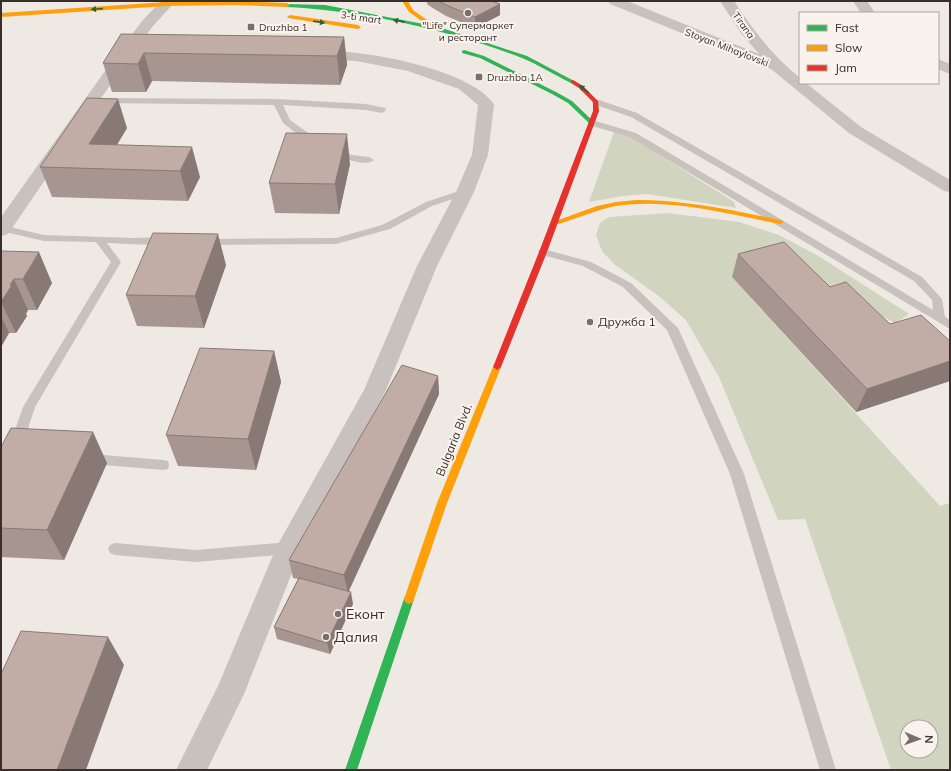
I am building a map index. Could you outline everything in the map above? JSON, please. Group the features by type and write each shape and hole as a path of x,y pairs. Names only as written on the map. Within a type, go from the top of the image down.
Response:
{"street":[{"path":"325,7 348,1"},
{"path":"405,1 411,11 423,20 482,57 570,102 592,122"},
{"name":"Stoyan Mihaylovski","path":"615,1 776,66 855,130 950,187"},
{"name":"Tirana","path":"727,1 746,30 776,66"},
{"path":"860,1 867,12"},
{"path":"1,15 158,12 234,3 325,7 437,28 525,57 548,67 581,87 596,102"},
{"name":"3-ti mart","path":"325,7 280,16 366,29"},
{"path":"2,229 125,53 158,12"},
{"path":"454,49 482,57"},
{"path":"125,53 148,53"},
{"path":"191,770 229,694 289,548 375,390 427,266 465,192 480,155 486,104 464,86 411,67 356,57 301,56"},
{"path":"939,64 950,70"},
{"name":"Bulgaria Blvd.","path":"351,770 442,503 554,224 596,111 596,102"},
{"path":"554,224 594,210 617,204 638,203 688,206 780,222"}],"lane":[{"path":"92,101 277,102 366,107 382,110"},
{"path":"277,102 286,121 308,138 350,158 369,160"},
{"path":"596,102 634,115 918,279 937,299 940,318"},
{"path":"592,122 633,135 950,325"},
{"path":"195,242 336,241 386,227 429,204 465,192"},
{"path":"2,229 44,238 134,241 172,240"},
{"path":"1,473 12,458 29,407 116,262 99,239"},
{"path":"543,252 586,264 627,285 672,328 737,474 828,770"},
{"path":"12,458 26,457"},
{"path":"77,458 163,465"},
{"path":"115,549 196,556 289,548"}],"green space":[{"path":"614,132 627,134 734,202 736,208 647,194 623,196 589,202"},
{"path":"668,213 739,222 779,235 820,257 909,314 895,323 784,263 732,277 940,506 950,503 950,770 891,770 805,519 778,520 719,377 686,320 660,297 614,264 602,251 596,235 600,223 609,217"}],"building":[{"path":"439,1 492,1 500,4 475,17"},
{"path":"121,34 344,37 337,56 144,53 138,64 103,63"},
{"path":"87,98 118,99 89,144 192,147 180,171 40,167"},
{"path":"286,133 347,134 335,184 269,183"},
{"path":"153,233 218,234 195,296 126,295"},
{"path":"784,242 830,287 846,282 890,324 921,315 950,341 950,361 867,389 738,254"},
{"path":"1,251 39,252 23,279 14,279 10,285 12,285 1,302"},
{"path":"200,348 274,351 248,439 166,435"},
{"path":"402,365 438,376 344,575 289,560"},
{"path":"11,428 93,432 47,530 1,528 1,447"},
{"path":"299,578 351,592 327,643 274,627"},
{"path":"21,631 108,637 57,770 1,770 1,674"}],"traffic: fast":[{"path":"287,5 325,7 437,28 525,57 573,82"},
{"path":"464,52 482,57 554,93 570,102 592,123"},
{"path":"351,770 409,599"}],"traffic: slow":[{"path":"405,1 411,11 432,26"},
{"path":"1,15 166,4 234,3 287,5"},
{"path":"290,17 358,27"},
{"path":"554,223 584,212 616,204 636,202 657,202 698,206 780,222"},
{"path":"409,599 442,503 497,367"}],"traffic: jam":[{"path":"497,367 543,252 596,111 596,102 581,87 573,82"}],"place":[{"name":"\"Life\" Супермаркет и ресторант","path":"468,13"},
{"name":"Druzhba 1","path":"251,27"},
{"name":"Druzhba 1A","path":"479,77"},
{"name":"Дружба 1","path":"590,322"},
{"name":"Еконт","path":"338,614"},
{"name":"Далия","path":"326,637"}]}
